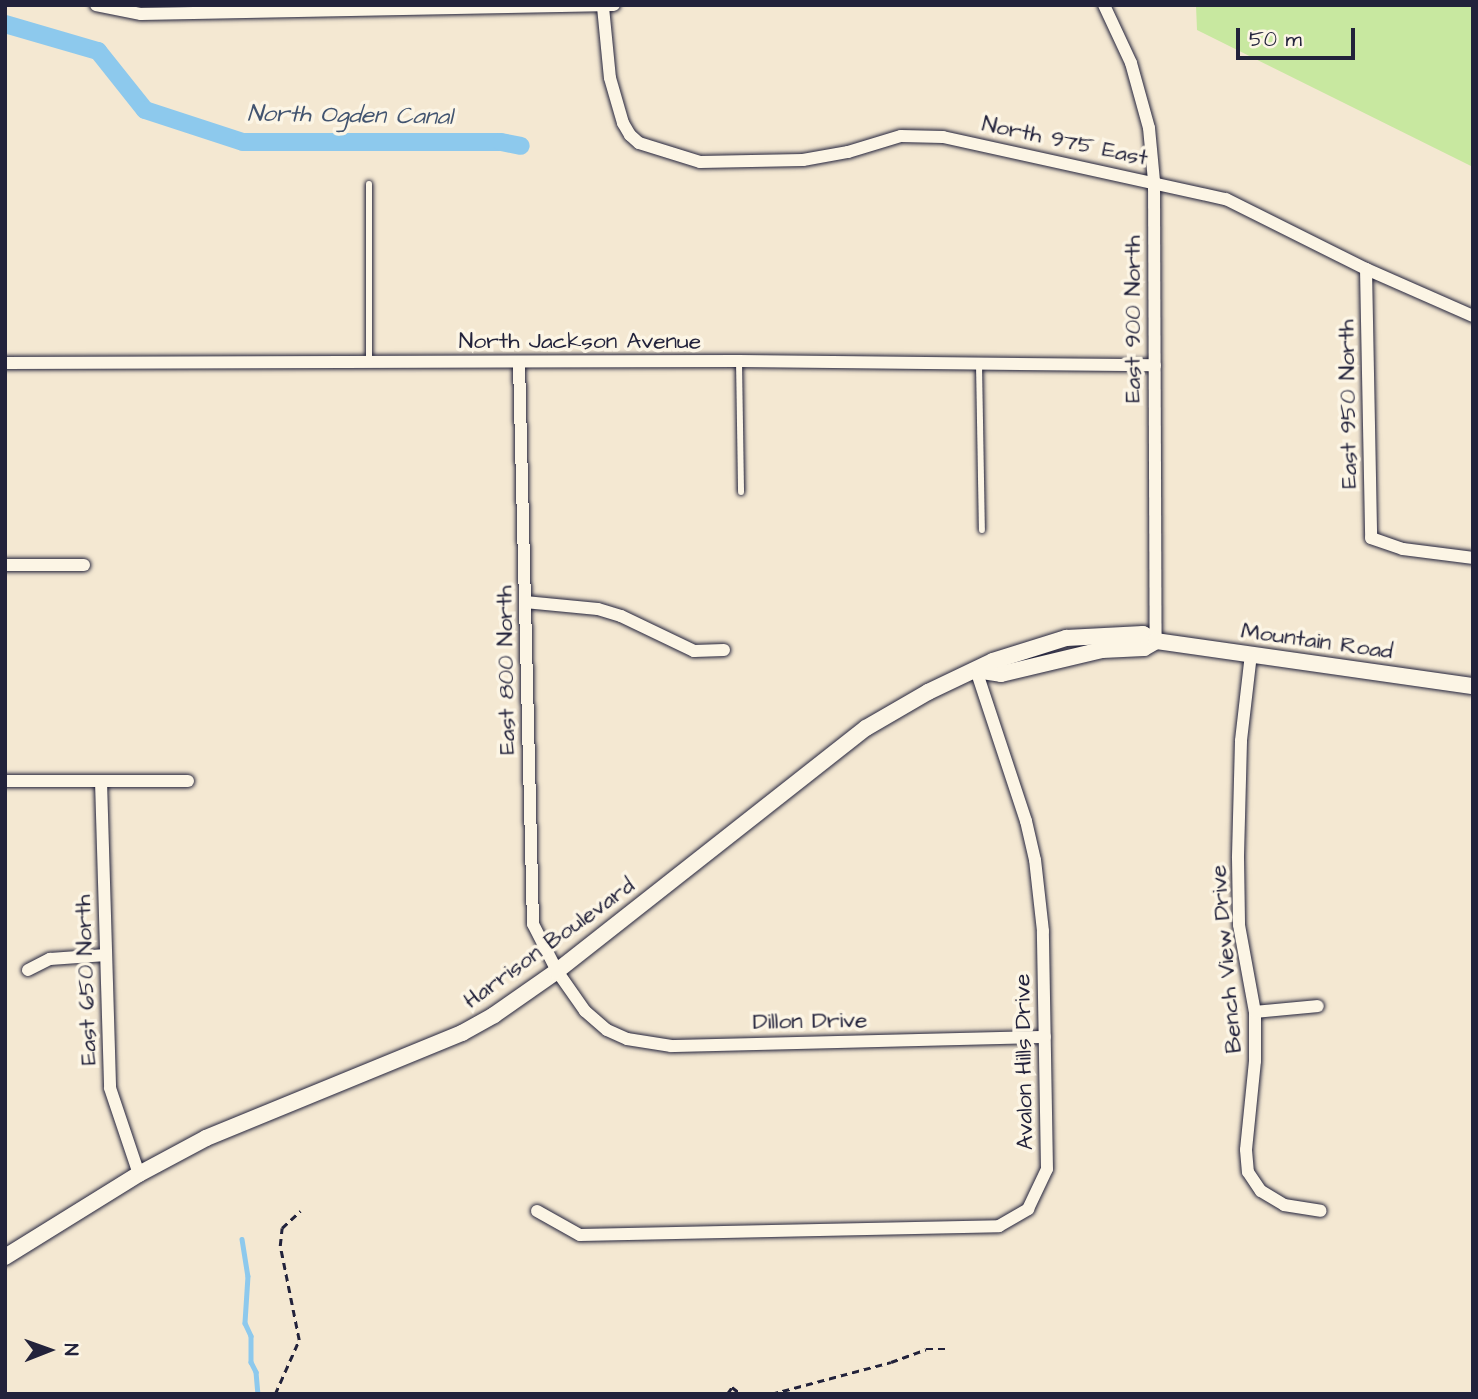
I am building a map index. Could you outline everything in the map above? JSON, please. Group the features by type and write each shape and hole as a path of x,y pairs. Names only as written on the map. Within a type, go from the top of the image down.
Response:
{"street":[{"path":"96,5 141,14 608,6"},
{"name":"East 900 North","path":"1104,5 1131,63 1149,128 1154,181 1156,641"},
{"name":"North 975 East","path":"608,6 610,78 630,135 639,142 700,162 803,160 848,152 901,136 943,137 1154,181 1226,199 1366,270 1473,316"},
{"name":"East 950 North","path":"1366,270 1371,538 1403,549 1473,558"},
{"name":"North Jackson Avenue","path":"5,363 739,361 1155,365"},
{"name":"East 800 North","path":"519,363 533,924 557,971 585,1011"},
{"path":"5,565 84,565"},
{"path":"525,602 598,609 694,651 724,650"},
{"name":"Mountain Road","path":"976,670 1001,674 1102,650 1144,648 1156,641 1473,686"},
{"name":"Bench View Drive","path":"1251,654 1241,741 1238,858 1239,925 1255,1012 1255,1061 1246,1150 1248,1172 1261,1191 1284,1205 1321,1211"},
{"name":"Harrison Boulevard","path":"5,1257 139,1174 206,1138 462,1033 557,971 866,728 928,692 976,670"},
{"name":"Avalon Hills Drive","path":"537,1210 580,1236 999,1226 1028,1209 1047,1169 1043,931 1035,860 1026,821 976,670"},
{"path":"5,780 188,781"},
{"name":"East 650 North","path":"101,780 110,1088 139,1174"},
{"path":"28,970 50,959 106,955"},
{"path":"1255,1012 1318,1006"},
{"name":"Dillon Drive","path":"585,1011 607,1030 627,1039 671,1046 1045,1037"}],"lane":[{"path":"369,184 369,362"},
{"path":"739,361 741,492"},
{"path":"979,364 982,530"}],"path":[{"path":"275,1394 299,1340 280,1246 282,1228 300,1211"},
{"path":"771,1394 891,1362 926,1349 948,1349"},
{"path":"727,1394 732,1387 741,1394"}],"green space":[{"path":"1196,5 1473,5 1473,167 1197,30"}],"waterway":[{"name":"North Ogden Canal","path":"5,24 98,51 145,110 243,142 501,142 521,146"},
{"path":"242,1239 248,1276 245,1323 251,1336 251,1362 256,1372 258,1394"}]}
